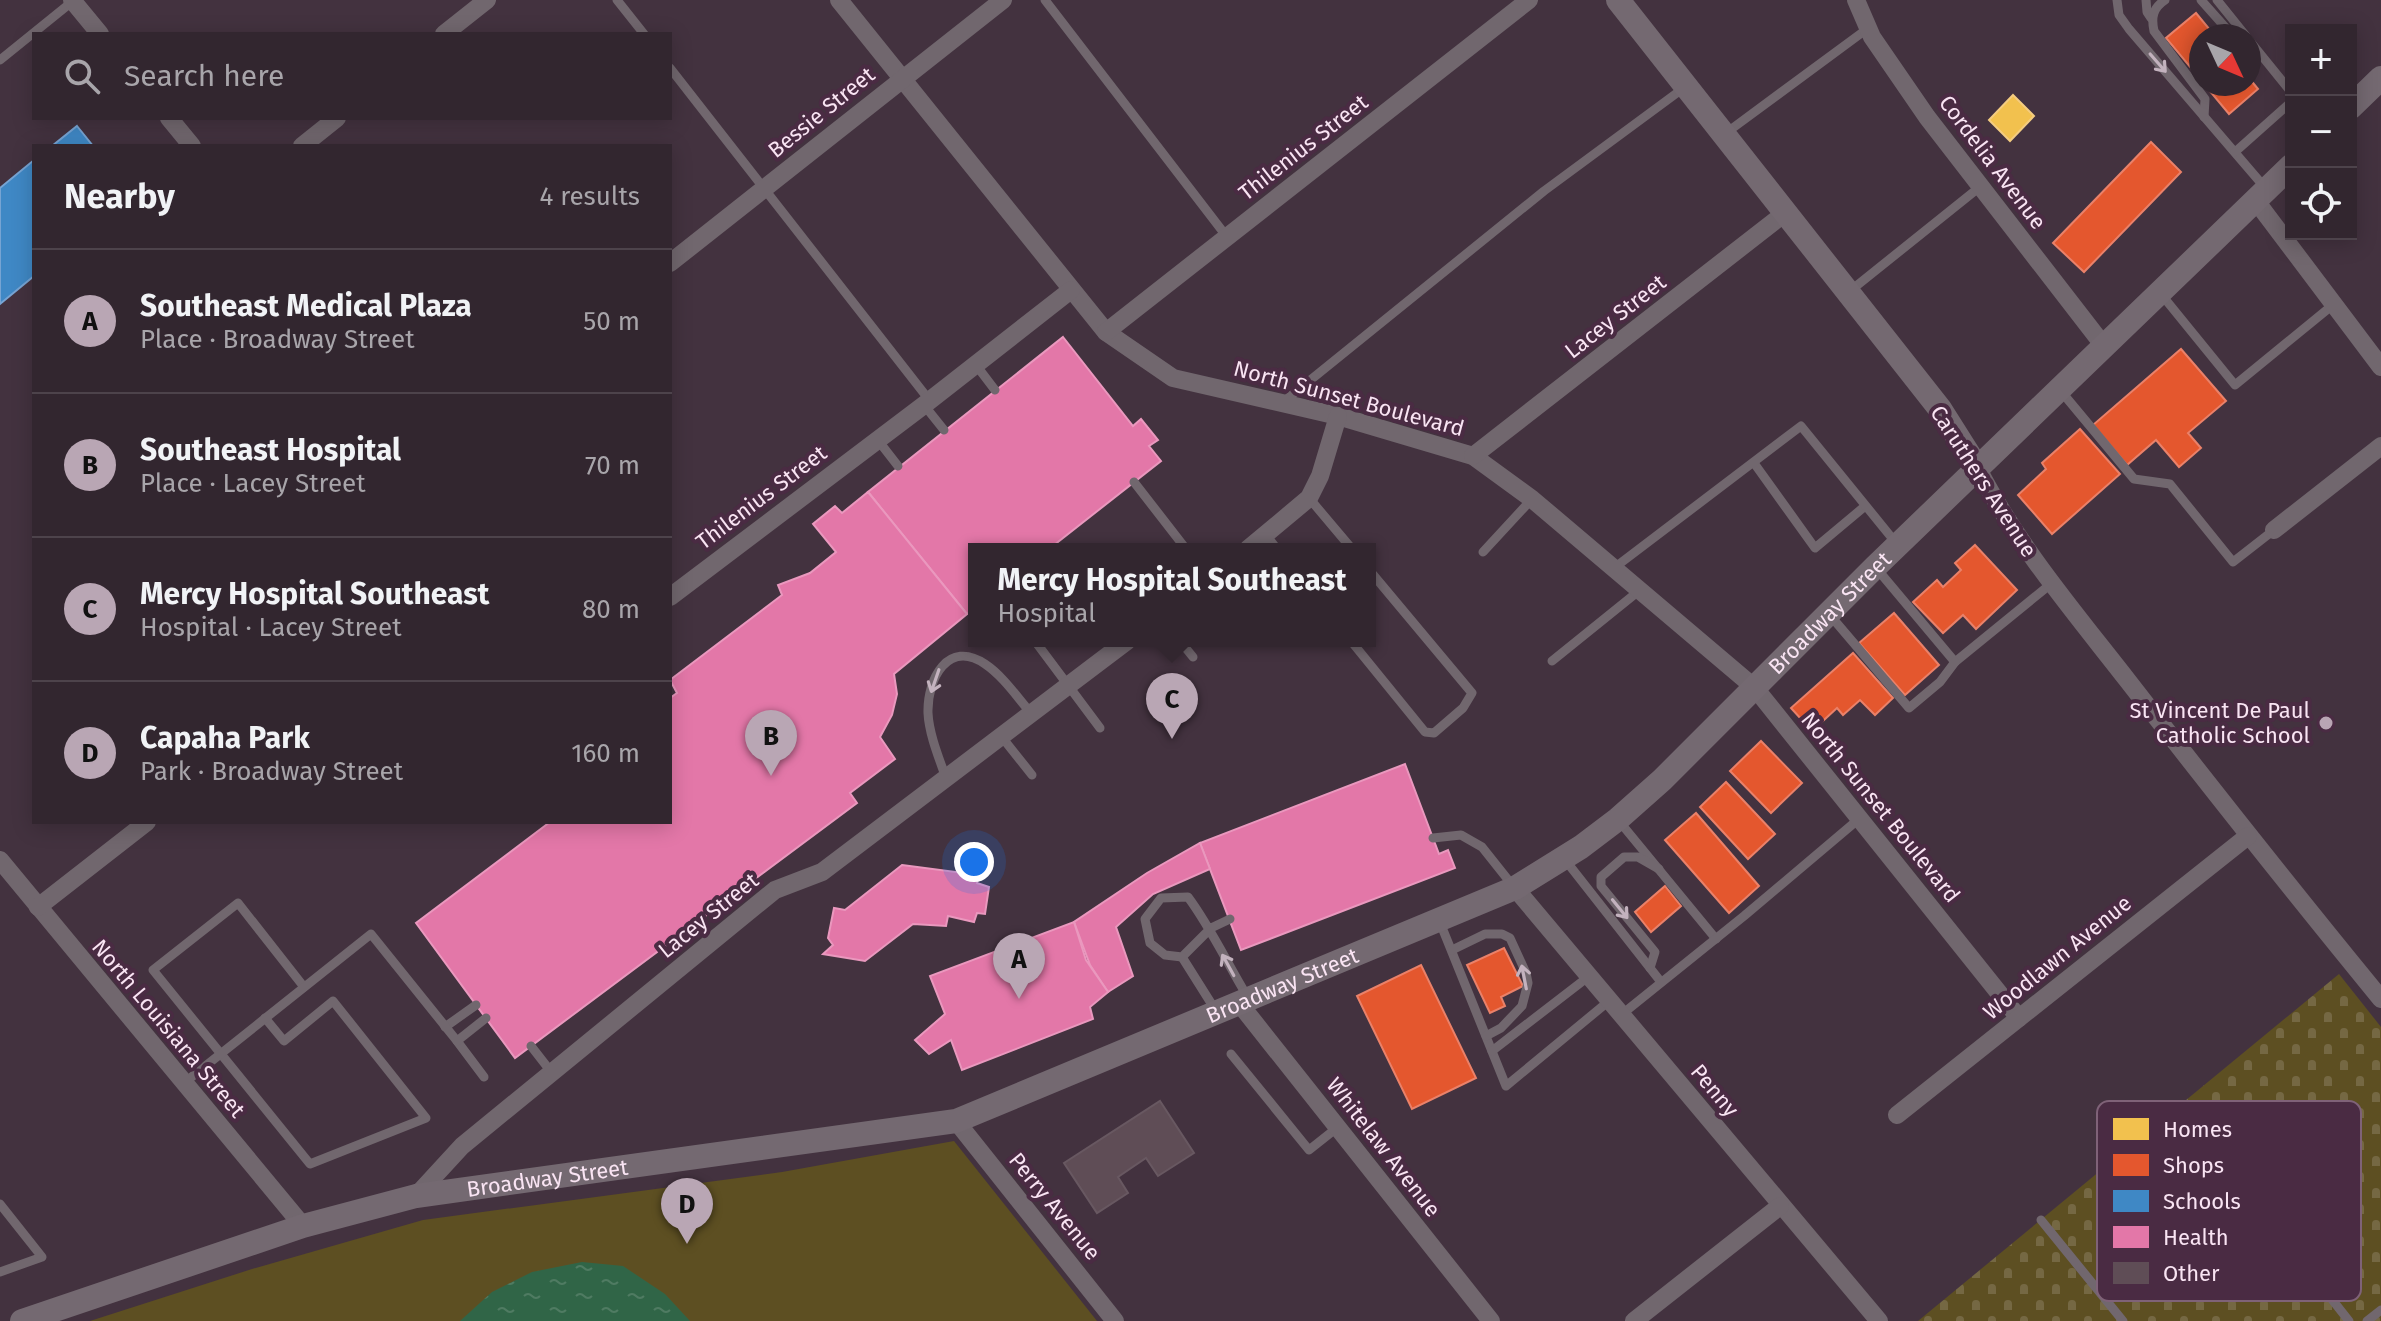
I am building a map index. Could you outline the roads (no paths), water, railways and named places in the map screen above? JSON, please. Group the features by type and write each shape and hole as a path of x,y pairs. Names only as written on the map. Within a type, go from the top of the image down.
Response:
{"main road":[{"name":"Caruthers Avenue","path":"1618,0 1940,409 1978,469"},
{"path":"2357,101 2381,78"},
{"name":"Broadway Street","path":"22,1321 303,1226 416,1196 956,1121 1515,888 1618,819 1662,780 1875,567 2289,168"}],"street":[{"path":"73,0 98,32"},
{"path":"447,32 487,0"},
{"name":"North Sunset Boulevard","path":"839,0 1106,332 1173,378 1338,416 1473,456 1532,499 1755,688 2019,1018"},
{"name":"Bessie Street","path":"672,261 1003,0"},
{"name":"Thilenius Street","path":"1106,332 1529,0"},
{"name":"Cordelia Avenue","path":"1856,0 1867,29 1927,117 2104,346"},
{"path":"171,120 190,144"},
{"path":"304,144 334,120"},
{"path":"2262,195 2334,304 2381,367"},
{"name":"Lacey Street","path":"1473,456 1785,213"},
{"name":"Thilenius Street","path":"672,595 1071,290"},
{"path":"1272,542 1309,498 1320,476 1338,416"},
{"path":"2274,530 2381,446"},
{"name":"Caruthers Avenue","path":"1978,469 2002,515 2052,583 2248,836 2381,999"},
{"name":"Lacey Street","path":"416,1196 462,1146 775,890 822,872 1114,647"},
{"path":"38,907 144,824"},
{"name":"Woodlawn Avenue","path":"1897,1115 2248,836"},
{"name":"North Louisiana Street","path":"0,860 303,1226"},
{"name":"Penny","path":"1515,888 1879,1321"},
{"name":"Whitelaw Avenue","path":"1235,1005 1338,1127 1491,1321"},
{"name":"Perry Avenue","path":"956,1121 1115,1321"},
{"path":"1634,1321 1780,1206"}],"lane":[{"path":"34,32 73,0"},
{"path":"617,0 642,32"},
{"path":"1045,0 1227,237"},
{"path":"2117,0 2119,15 2129,29 2235,152 2262,195"},
{"path":"2146,0 2154,31 2205,99 2204,117"},
{"path":"2151,18 2157,5 2165,0"},
{"path":"2217,0 2236,24"},
{"path":"2202,1 2222,24"},
{"path":"1724,135 1867,29"},
{"path":"0,60 32,34"},
{"path":"2261,55 2285,85"},
{"path":"672,71 927,403 944,430"},
{"path":"1282,403 1544,191 1685,87"},
{"path":"2235,152 2285,107"},
{"path":"1847,293 1981,186"},
{"path":"2159,293 2235,385 2334,304"},
{"path":"976,365 995,390"},
{"path":"2060,390 2134,479 2170,484 2233,562 2274,530"},
{"path":"1614,568 1801,426 1898,545"},
{"path":"877,439 898,466"},
{"path":"1754,463 1815,548 1864,507"},
{"path":"1134,482 1181,543"},
{"path":"1309,498 1347,543"},
{"path":"1483,552 1532,499"},
{"path":"1875,567 1955,662"},
{"path":"1356,647 1425,732 1434,733 1463,708 1472,693 1376,578"},
{"path":"1829,613 1909,708 1940,682 1955,662 2052,583"},
{"path":"1552,661 1640,590"},
{"path":"1040,647 1100,728"},
{"path":"1185,647 1193,657"},
{"path":"946,778 928,712 932,687 941,665 952,657 967,655 984,662 1031,713"},
{"path":"1001,736 1032,775"},
{"path":"1439,920 1506,1086 1615,1008 1661,982 1860,818"},
{"path":"1618,819 1716,939"},
{"path":"1433,838 1461,835 1482,847 1515,888"},
{"path":"1650,968 1655,952 1601,886 1601,877 1624,857 1638,857 1659,869"},
{"path":"1563,858 1661,982"},
{"path":"1188,897 1211,928 1225,960 1235,1005 1182,957 1165,955 1150,943 1145,919 1161,898 1188,897"},
{"path":"265,1018 284,1041 333,1001 426,1118 310,1164 153,970 238,903 304,987"},
{"path":"1182,957 1211,928 1230,919"},
{"path":"184,1083 371,934 484,1077"},
{"path":"1452,950 1485,934 1502,934 1510,938 1526,973 1528,983 1522,1006 1501,1028 1486,1036"},
{"path":"1492,1051 1588,977"},
{"path":"445,1027 476,1005"},
{"path":"457,1041 486,1018"},
{"path":"531,1046 552,1073"},
{"path":"1231,1054 1309,1150 1338,1127"},
{"path":"0,1204 42,1257 0,1272"},
{"path":"2041,1220 2097,1289"},
{"path":"2107,1301 2123,1321"},
{"path":"2333,1301 2349,1321"},
{"path":"2367,1321 2381,1310"}],"water":[{"path":"582,1262 623,1266 665,1294 690,1321 460,1321 492,1292 532,1272"}],"place":[{"name":"St Vincent De Paul Catholic School","path":"2326,723"},
{"name":"Mercy Hospital Southeast","path":"1172,739"},
{"name":"Southeast Hospital","path":"771,776"},
{"name":"Southeast Medical Plaza","path":"1019,999"},
{"name":"Capaha Park","path":"687,1244"}]}
